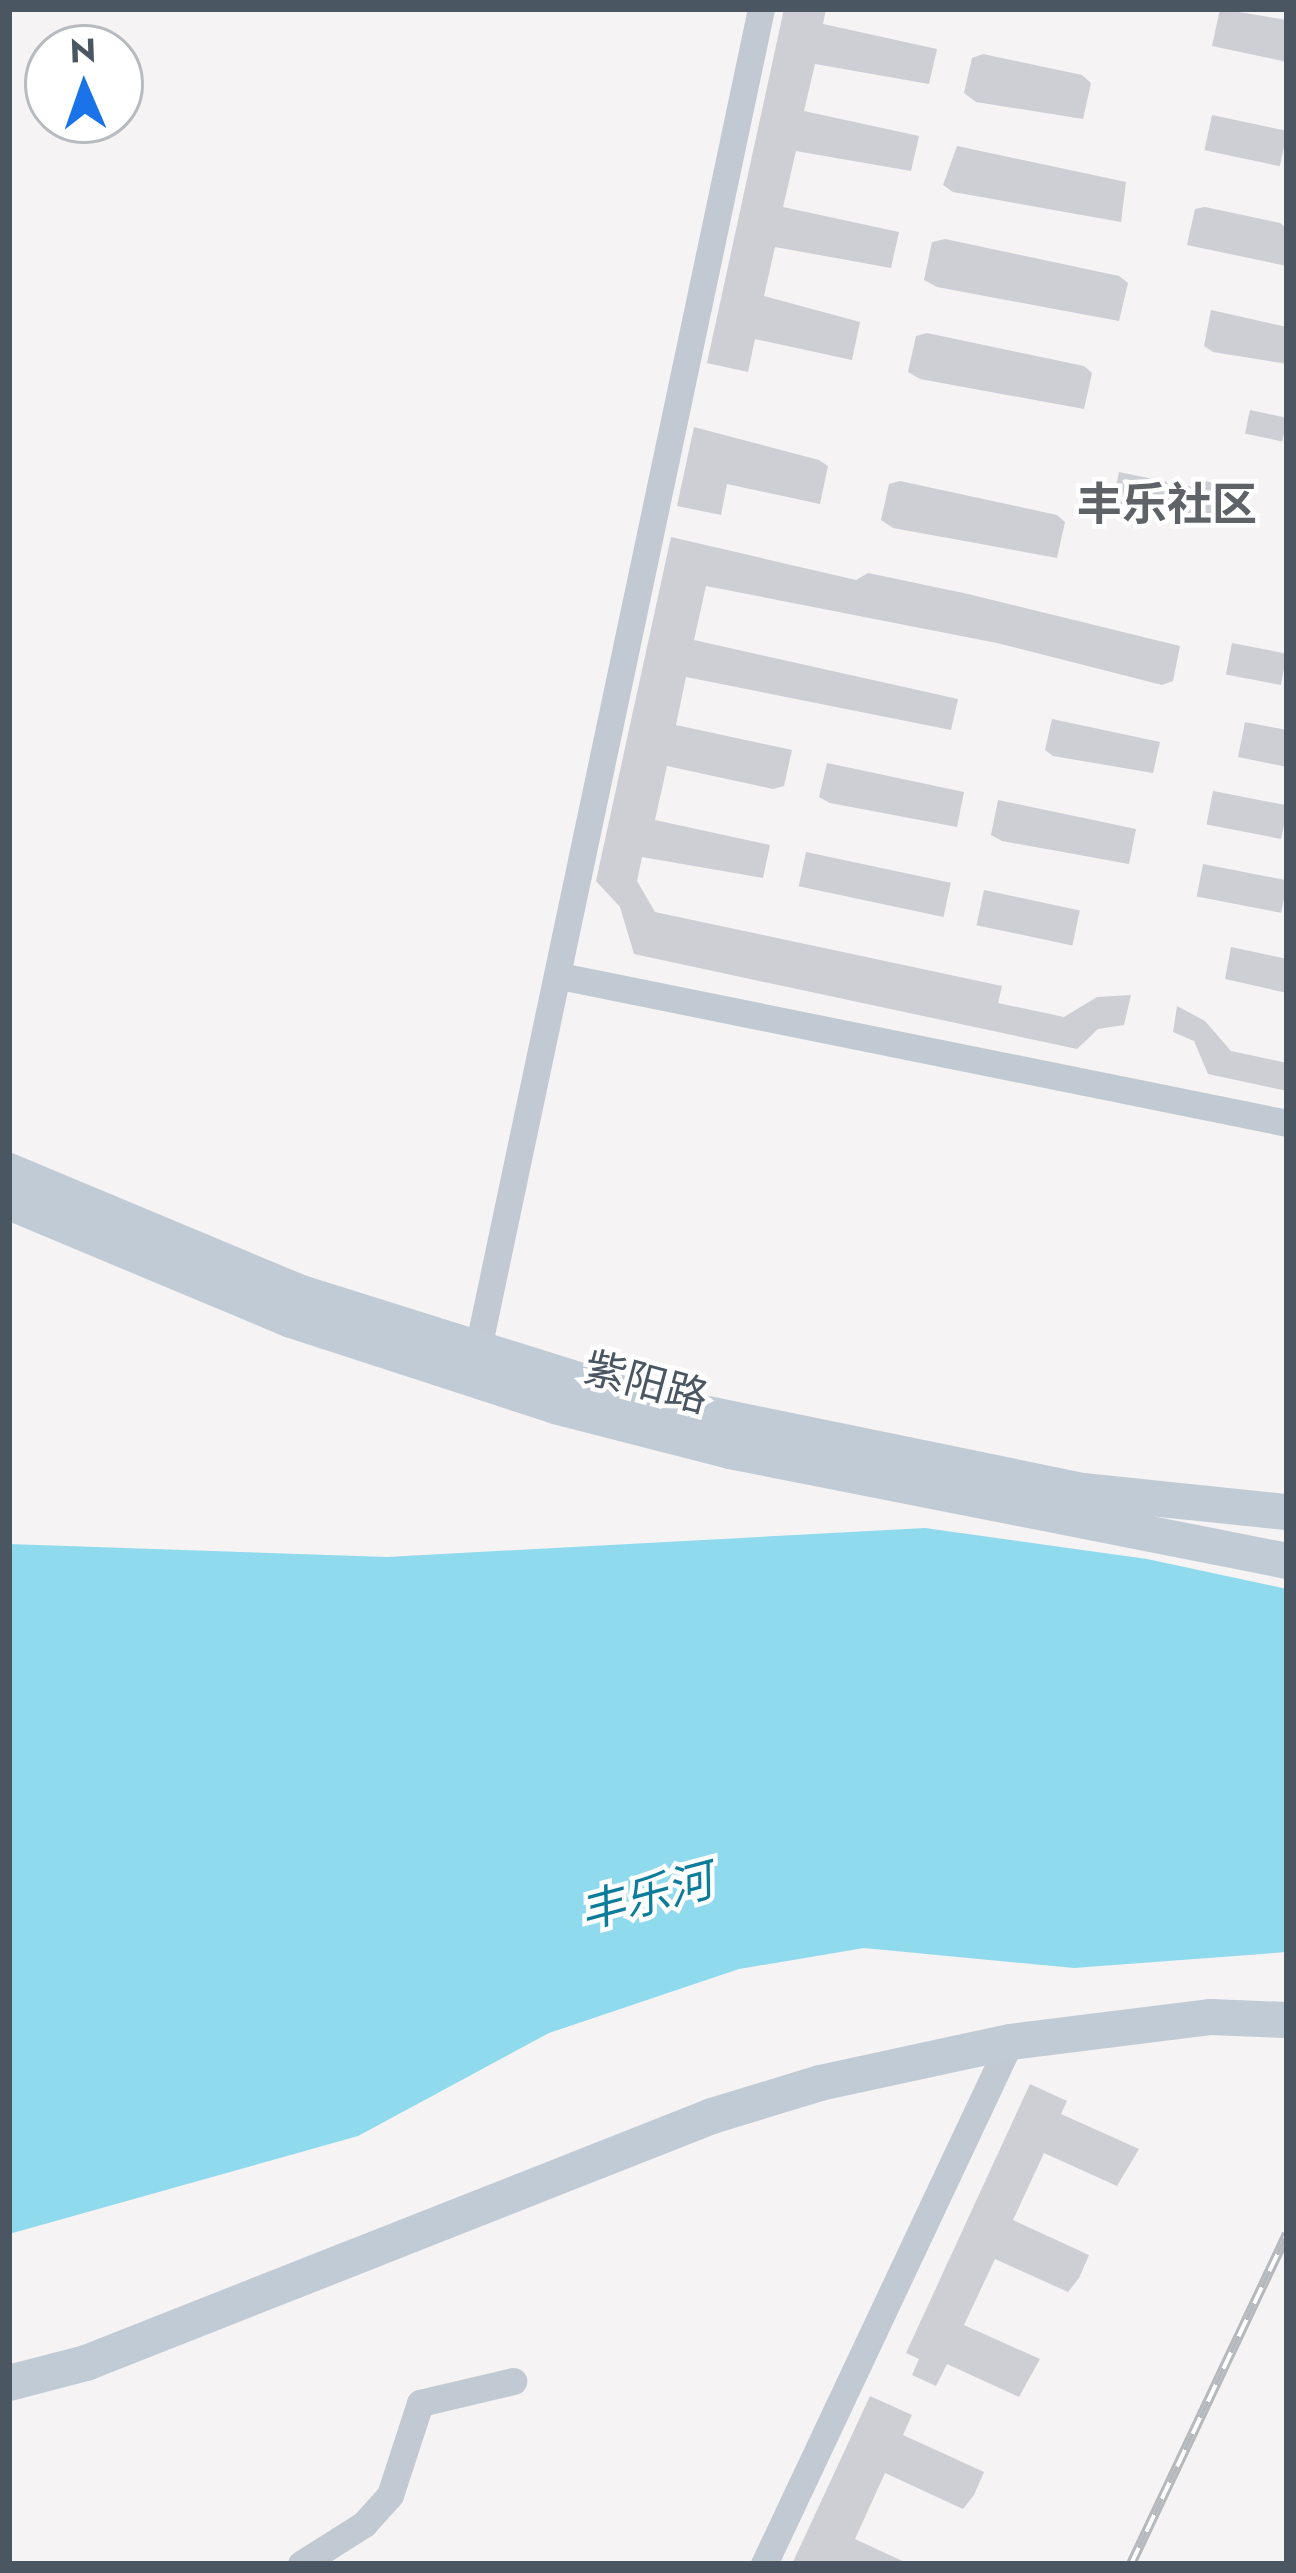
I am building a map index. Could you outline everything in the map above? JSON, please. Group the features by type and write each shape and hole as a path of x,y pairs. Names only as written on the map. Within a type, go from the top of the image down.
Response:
{"street":[{"path":"477,1353 761,9"},
{"path":"560,976 1287,1123"},
{"name":"紫阳路","path":"9,1171 211,1258 477,1353 714,1418 1022,1480 1287,1512"},
{"name":"紫阳路","path":"9,1202 291,1320 555,1406 745,1454 1287,1561"},
{"path":"9,2358 78,2340 704,2094 813,2060 1007,2018 1210,1992 1287,1996"},
{"path":"9,2383 86,2363 712,2116 874,2068 1010,2042 1211,2017 1287,2020"},
{"path":"764,2564 1010,2042"},
{"path":"302,2564 364,2524 390,2495 420,2403 513,2381"}],"water":[{"name":"丰乐河","path":"925,1528 1147,1559 1287,1589 1287,1952 1074,1968 864,1948 739,1969 549,2033 358,2136 9,2234 9,1544 387,1557"}],"building":[{"path":"784,9 826,9 823,24 937,49 929,84 815,64 804,111 919,136 911,171 796,151 783,207 899,232 891,268 775,247 764,296 860,322 852,360 755,339 748,372 707,363"},
{"path":"1220,9 1287,20 1287,62 1212,46"},
{"path":"983,54 1082,75 1091,83 1083,119 976,102 964,93 972,58"},
{"path":"1212,115 1287,131 1280,166 1205,150"},
{"path":"957,146 1126,182 1121,222 953,192 943,185"},
{"path":"1195,209 1280,223 1287,229 1287,266 1187,245"},
{"path":"945,239 1119,276 1128,283 1119,321 937,287 924,280 932,242"},
{"path":"1211,310 1287,327 1287,364 1213,352 1204,346"},
{"path":"927,333 1084,366 1092,373 1084,409 920,379 908,372 916,336"},
{"path":"1250,410 1287,418 1282,441 1245,433"},
{"path":"694,427 819,460 828,466 820,504 727,484 721,515 677,506"},
{"path":"1119,472 1192,487 1194,479 1219,484 1211,525 1112,504"},
{"path":"900,481 1057,515 1065,522 1057,558 893,528 881,520 889,484"},
{"path":"671,537 856,580 868,573 968,594 1180,646 1173,681 1162,685 997,643 706,586 694,640 958,699 951,730 686,677 676,725 792,750 784,786 773,789 667,766 655,820 770,845 763,878 642,857 637,881 655,912 1002,986 998,1003 1064,1017 1097,997 1131,995 1124,1025 1098,1029 1077,1049 634,954 620,907 596,881"},
{"path":"1232,643 1287,654 1281,685 1226,674"},
{"path":"1052,719 1160,742 1153,773 1053,756 1045,750"},
{"path":"1245,722 1287,730 1287,767 1238,757"},
{"path":"827,763 964,792 957,827 830,803 819,797"},
{"path":"1213,791 1287,805 1281,839 1207,824"},
{"path":"998,800 1136,829 1129,864 1002,841 991,835"},
{"path":"806,852 951,883 943,917 799,886"},
{"path":"1203,864 1287,880 1281,913 1197,896"},
{"path":"984,890 1080,910 1072,946 977,925"},
{"path":"1231,947 1287,959 1287,993 1225,979"},
{"path":"1177,1006 1205,1021 1231,1051 1287,1063 1287,1091 1208,1074 1194,1041 1173,1032"},
{"path":"1030,2084 1067,2101 1061,2114 1139,2149 1117,2186 1044,2153 1013,2220 1089,2255 1079,2278 1068,2292 995,2259 964,2325 1040,2359 1019,2397 947,2364 936,2386 912,2375 919,2359 906,2353"},
{"path":"870,2396 912,2415 903,2435 984,2472 974,2495 963,2509 885,2473 855,2539 909,2564 792,2564"}],"railway":[{"path":"1131,2564 1287,2234"}],"district":[{"name":"丰乐社区","path":"1167,505"}]}
